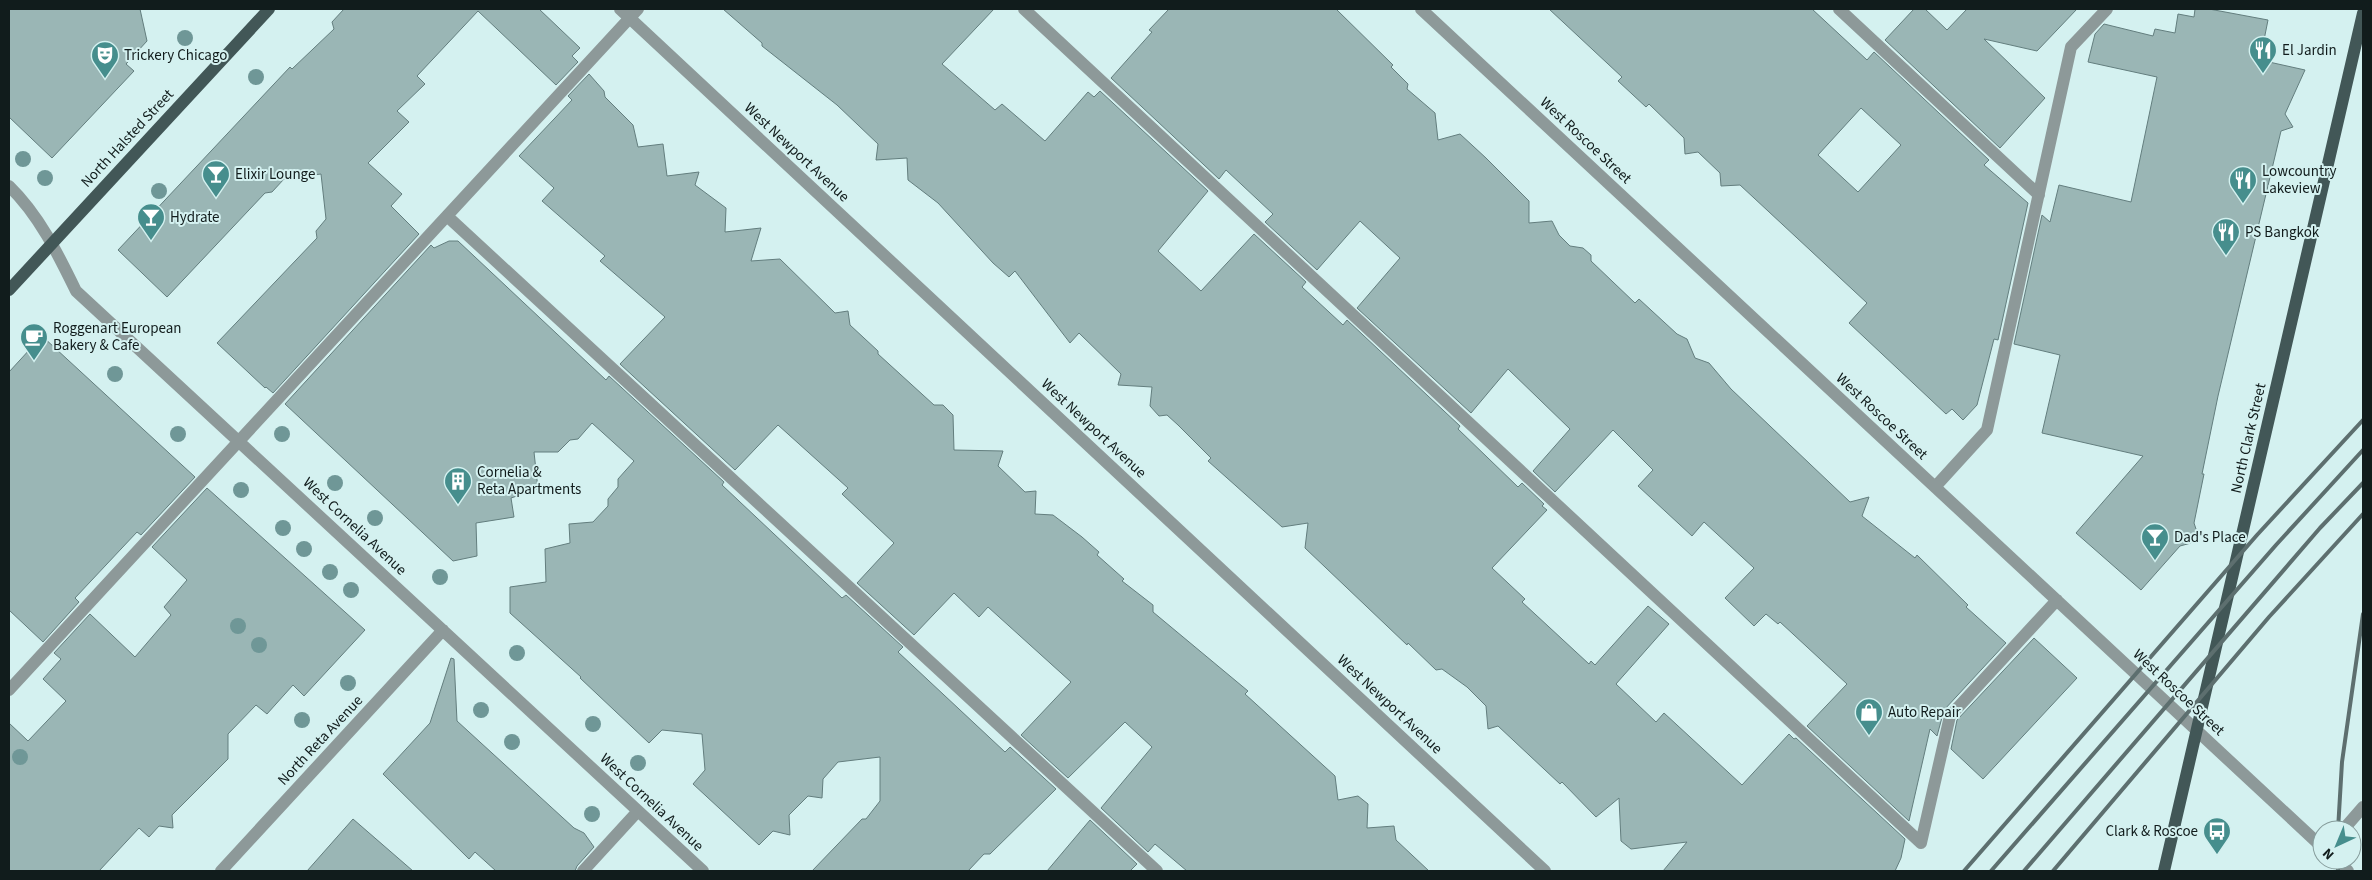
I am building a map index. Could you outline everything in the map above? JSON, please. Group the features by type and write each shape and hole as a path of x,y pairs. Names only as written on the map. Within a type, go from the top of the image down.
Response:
{"main road":[{"name":"North Halsted Street","path":"9,290 269,9"},
{"name":"North Clark Street","path":"2164,871 2363,13"}],"street":[{"name":"West Newport Avenue","path":"620,9 634,13 1545,871"},
{"path":"1024,9 1920,843 1950,716 2057,600"},
{"name":"West Roscoe Street","path":"1421,9 2312,837"},
{"path":"1839,9 2039,195"},
{"path":"1935,487 1987,430 2071,47 2108,9"},
{"path":"9,690 634,13"},
{"name":"West Cornelia Avenue","path":"9,186 21,198 52,243 76,291 702,871"},
{"path":"446,216 1157,871"},
{"name":"North Reta Avenue","path":"221,871 443,630"},
{"path":"2352,820 2363,807"},
{"path":"582,871 638,812"}],"building":[{"path":"9,9 140,9 147,41 126,64 134,71 52,158 9,117"},
{"path":"344,9 539,9 580,48 572,56 578,62 556,85 478,11 417,76 425,84 397,111 409,122 368,163 402,194 391,206 419,234 273,393 265,388 217,343 317,238 316,231 326,219 321,174 284,179 272,192 265,193 167,297 118,250 290,67 292,69 334,29 332,22"},
{"path":"723,9 994,9 942,64 995,110 1002,104 1045,141 1088,92 1094,97 1100,91 1208,191 1158,251 1201,291 1254,234 1306,282 1302,287 1343,325 1347,320 1460,426 1458,429 1518,487 1522,483 1544,504 1542,506 1547,510 1492,568 1525,599 1522,602 1589,664 1591,661 1595,665 1648,606 1669,624 1616,684 1656,722 1664,713 1742,785 1789,734 1794,739 1796,738 1905,839 1901,858 1895,871 1663,871 1687,842 1631,849 1621,841 1619,798 1596,817 1562,782 1560,784 1498,726 1488,729 1486,706 1467,687 1442,669 1436,670 1305,548 1308,523 1282,527 1208,461 1211,458 1167,415 1159,416 1150,406 1152,387 1118,385 1121,374 1079,333 1070,343 1015,271 1009,277 993,263 938,203 908,180 907,158 876,160 878,144 837,105 762,46 762,43"},
{"path":"1169,9 1336,9 1393,65 1391,67 1408,84 1407,89 1435,113 1438,140 1460,134 1529,201 1529,223 1552,221 1559,235 1570,246 1583,248 1591,255 1591,261 1635,303 1639,299 1677,334 1687,339 1695,358 1709,363 1731,389 1850,502 1869,497 1862,516 1915,558 1917,555 1968,605 1966,607 2006,643 1944,710 1937,736 1930,729 1909,821 1807,726 1847,684 1780,622 1778,624 1766,614 1754,626 1725,598 1754,568 1704,522 1692,536 1638,486 1653,470 1613,430 1555,492 1533,471 1570,429 1508,369 1471,413 1357,308 1400,258 1360,221 1317,270 1265,222 1273,214 1226,170 1219,179 1111,78 1152,32 1149,30"},
{"path":"1549,9 1812,9 1867,60 1874,52 1989,160 1984,165 2028,203 1998,340 1994,339 1977,405 1963,420 1952,409 1946,414 1849,323 1867,303 1740,185 1721,186 1720,173 1698,152 1685,154 1684,138 1649,104 1646,107 1618,81 1622,77","holes":["1861,108 1901,145 1858,192 1818,155"]},
{"path":"1914,9 1925,9 1947,30 1967,9 2077,9 2037,51 1984,39 2045,98 2000,148 1885,40"},
{"path":"2195,9 2209,9 2268,20 2260,60 2305,70 2285,114 2293,127 2281,131 2218,396 2202,474 2204,474 2194,523 2196,529 2191,543 2180,546 2141,590 2076,533 2143,456 2042,433 2060,355 2014,344 2042,215 2050,222 2059,185 2131,202 2157,77 2088,62 2095,34 2104,24 2153,36 2155,29 2175,33 2178,14 2194,17"},
{"path":"589,74 604,91 605,97 633,125 638,147 663,144 667,176 699,172 695,185 726,208 725,232 761,228 751,261 780,259 835,313 848,311 850,325 878,351 878,354 934,405 943,405 953,415 954,450 1003,451 998,466 1025,492 1036,491 1035,514 1053,515 1099,552 1097,555 1124,579 1122,581 1153,605 1153,612 1248,691 1245,694 1335,776 1338,800 1358,796 1368,804 1367,828 1394,826 1396,840 1429,871 1187,871 1155,844 1148,852 1101,808 1152,747 1125,722 1068,778 1021,735 1071,682 988,607 979,617 954,593 914,635 857,583 894,543 842,494 848,488 778,425 735,470 620,364 665,317 600,261 605,256 542,201 554,188 519,156 572,100 568,96"},
{"path":"449,241 458,241 606,380 609,376 724,482 722,485 842,598 846,595 903,647 898,652 1005,752 1010,747 1056,789 990,854 984,854 968,871 812,871 862,819 866,819 880,801 880,757 838,762 823,779 822,798 808,796 789,815 790,835 773,831 759,845 693,784 705,770 702,734 662,730 649,743 581,677 510,613 510,587 546,582 545,549 570,543 569,524 593,522 608,506 608,499 618,487 618,479 634,461 592,423 578,439 570,440 558,452 534,452 538,489 511,498 514,517 476,523 477,556 453,561 285,404 431,245 434,248"},
{"path":"42,336 195,477 141,535 137,532 75,598 79,602 43,642 9,610 9,372"},
{"path":"207,488 365,630 304,696 293,685 267,714 256,705 228,734 228,759 172,815 173,828 159,826 149,837 139,828 99,871 9,871 9,723 28,741 66,701 43,679 61,659 54,653 90,614 135,657 171,615 164,607 187,580 152,547"},
{"path":"2034,638 2077,678 1983,779 1951,749 1957,720"},
{"path":"451,658 454,659 457,721 574,828 584,833 594,847 577,866 575,871 496,871 475,852 469,859 383,774 430,723"},
{"path":"353,819 413,871 307,871"},
{"path":"1090,820 1137,864 1130,871 1047,871"}],"railway":[{"path":"1964,871 2257,535 2363,420"},
{"path":"1991,871 2276,545 2363,450"},
{"path":"2024,871 2320,528 2363,483"},
{"path":"2053,871 2269,617 2363,514"},
{"path":"2339,820 2342,762 2363,614"}],"place":[{"name":"El Jardin","path":"2263,74"},
{"name":"Trickery Chicago","path":"105,79"},
{"name":"Elixir Lounge","path":"216,198"},
{"name":"Lowcountry Lakeview","path":"2243,204"},
{"name":"Hydrate","path":"151,241"},
{"name":"PS Bangkok","path":"2226,256"},
{"name":"Roggenart European Bakery & Cafe","path":"34,361"},
{"name":"Cornelia & Reta Apartments","path":"458,505"},
{"name":"Dad's Place","path":"2155,561"},
{"name":"Auto Repair","path":"1869,736"},
{"name":"Clark & Roscoe","path":"2217,855"}]}
